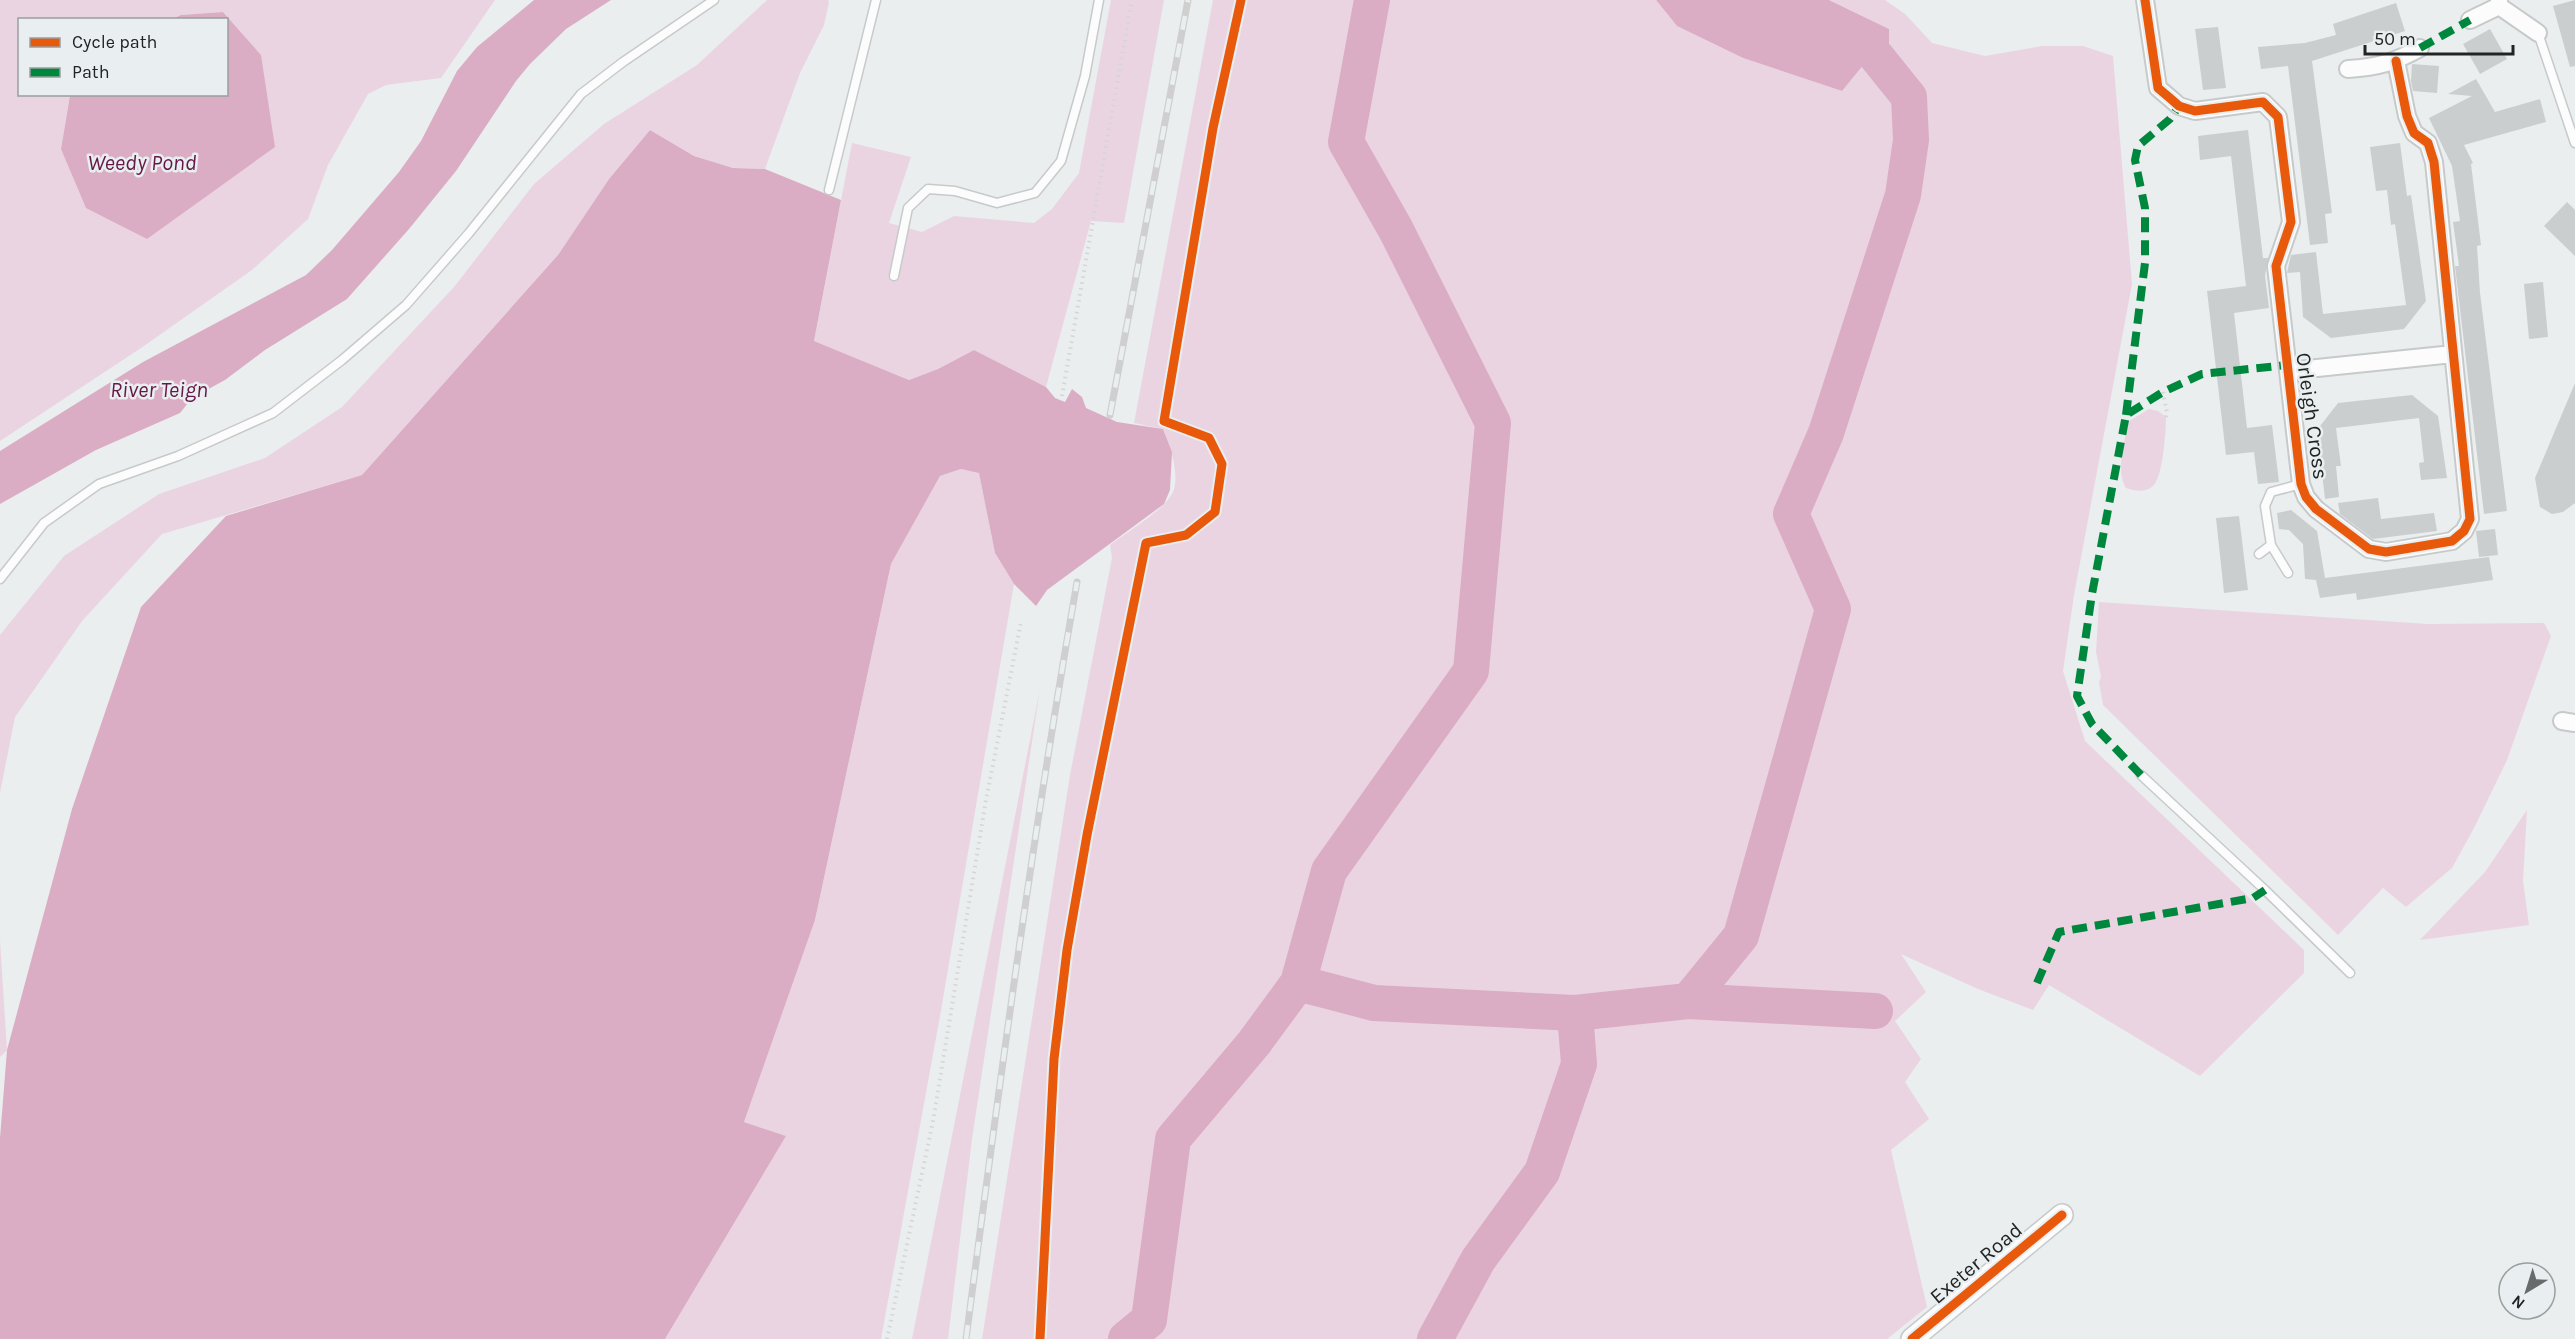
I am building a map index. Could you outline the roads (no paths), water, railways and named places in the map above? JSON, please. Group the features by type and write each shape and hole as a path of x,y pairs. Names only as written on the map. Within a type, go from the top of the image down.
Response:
{"street":[{"name":"Orleigh Cross","path":"2145,0 2158,88 2170,99 2179,106 2195,111 2263,102 2278,117 2291,222 2276,266 2301,484 2306,496 2316,509 2369,549 2386,552 2452,541 2464,531 2470,519 2434,162 2428,143 2415,133 2407,117 2396,61"},
{"path":"2470,20 2499,3 2538,33"},
{"path":"2348,69 2378,67 2396,61 2420,48"},
{"name":"Orleigh Cross","path":"2288,371 2453,354"},
{"name":"Exeter Road","path":"1912,1339 2062,1215"}],"lane":[{"path":"0,579 44,523 99,484 178,456 273,413 342,360 406,305 469,233 581,94 623,62 714,0"},
{"path":"829,190 876,0"},
{"path":"894,276 908,208 928,189 955,191 997,203 1035,193 1061,161 1085,76 1099,0"},
{"path":"2538,33 2575,143"},
{"path":"2288,573 2271,545 2265,506 2271,492 2301,484"},
{"path":"2259,554 2271,545"},
{"path":"2141,776 2265,890 2350,973"}],"water":[{"name":"River Teign","path":"534,0 611,0 566,29 530,64 516,81 456,171 409,229 347,299 265,350 225,380 192,398 180,413 96,450 0,504 0,451 143,362 306,275 332,250 399,172 421,141 457,71 477,47"},
{"path":"1656,0 1829,0 1889,29 1889,47 1865,63 1842,91 1743,58 1677,26"},
{"name":"Weedy Pond","path":"223,12 261,55 275,147 147,239 86,208 61,149 70,96 228,96 228,18 175,18 181,15"},
{"path":"650,130 694,156 733,168 765,169 841,200 814,341 909,380 938,369 974,350 1046,387 1055,398 1065,402 1072,389 1082,397 1086,408 1117,422 1163,429 1172,452 1170,490 1164,504 1047,590 1036,606 1014,584 995,553 979,473 961,469 940,476 891,564 815,920 744,1122 786,1136 665,1339 0,1339 0,1138 7,1050 72,809 141,607 226,516 362,475 558,255 609,179"}],"waterway":[{"path":"1126,1339 1149,1320 1173,1139 1254,1043 1298,983 1329,871 1471,671 1493,423 1396,230 1346,142 1372,0"},
{"path":"1575,1013 1688,1001 1741,936 1833,609 1791,514 1826,433 1903,195 1911,140 1909,97 1876,56"},
{"path":"1298,983 1374,1003 1575,1013 1579,1064 1542,1172 1478,1260 1435,1339"},
{"path":"1688,1001 1875,1011"}],"railway":[{"path":"1110,415 1188,0"},
{"path":"966,1339 1031,865 1077,582"}]}
